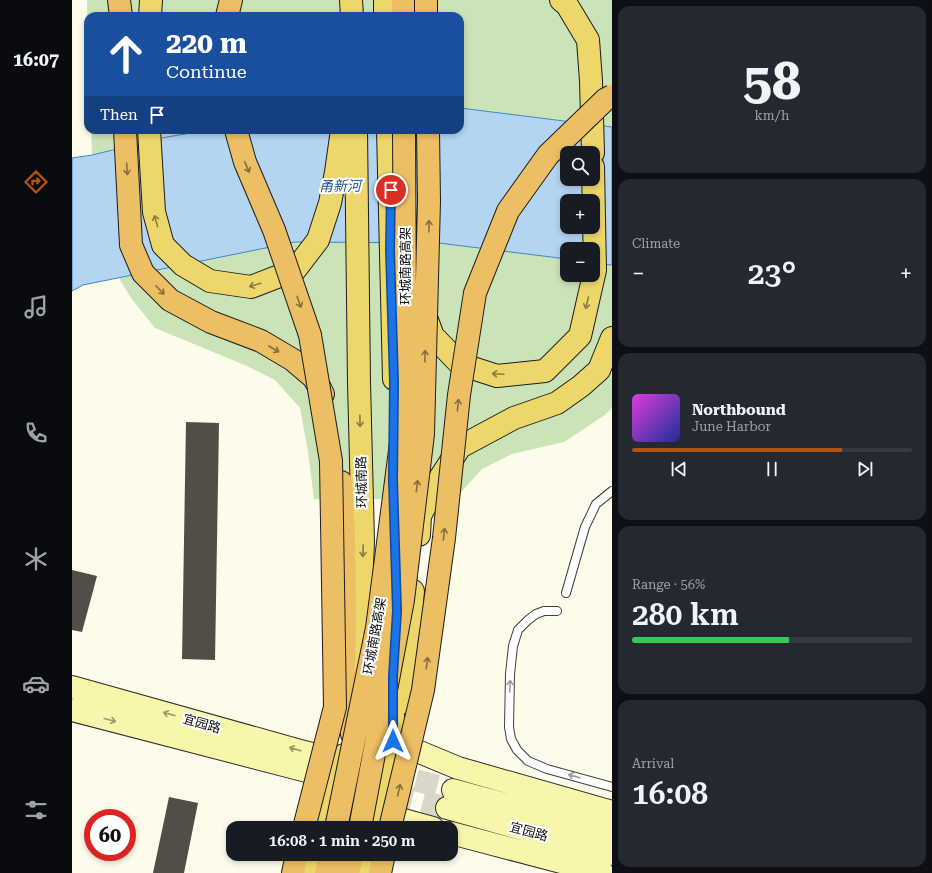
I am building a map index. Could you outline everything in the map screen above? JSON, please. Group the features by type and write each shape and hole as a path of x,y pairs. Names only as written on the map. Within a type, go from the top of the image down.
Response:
{"highway":[{"path":"119,0 120,12"},
{"path":"228,12 231,0"},
{"path":"402,12 403,0"},
{"path":"426,0 426,12"},
{"path":"392,821 423,690 444,538 459,395 475,293 508,211 548,155 606,99 612,96"},
{"path":"125,134 131,244 143,273 170,300 211,322 261,341 293,360 313,377 320,388 329,409 341,469 344,535 344,674 352,734"},
{"path":"237,134 245,162 274,230 310,335 331,461 335,707 306,821"},
{"name":"环城南路高架","path":"337,821 377,628 402,435 405,308 404,134"},
{"name":"环城南路高架","path":"361,821 403,600 423,434 429,201 428,134"},
{"path":"293,873 296,861"},
{"path":"326,873 329,861"},
{"path":"348,873 351,861"},
{"path":"380,873 383,861"}],"main road":[{"path":"150,12 151,0"},
{"path":"340,0 340,12"},
{"path":"351,0 352,12"},
{"path":"385,0 385,12"},
{"path":"395,0 395,12"},
{"path":"400,0 402,12"},
{"path":"561,0 567,5 588,40 593,146"},
{"path":"149,134 154,212 163,245 183,265 210,281 251,287 295,270 318,240 330,203 341,134"},
{"name":"环城南路","path":"324,821 333,786 352,734 358,670 363,541 359,382 356,134"},
{"path":"388,134 394,382 393,480 397,611 393,676 393,741"},
{"path":"390,250 393,134"},
{"path":"404,134 409,242 416,292 433,336 460,364 497,376 545,371 580,336 595,270 593,186"},
{"path":"373,820 393,741 407,675 411,605 420,516 440,478 460,447 514,418 557,403 581,386 599,370 612,338"},
{"name":"宜园路","path":"72,687 304,752 329,768 72,710"},
{"path":"393,741 458,768 612,812"},
{"name":"宜园路","path":"612,834 450,799 612,854"},
{"name":"宜园路","path":"458,835 603,873"},
{"path":"311,873 314,861"},
{"path":"360,873 363,861"}],"lane":[{"path":"566,593 585,527 596,504 612,491"},
{"path":"557,612 544,611 528,620 518,630 513,646 510,674 508,727 510,739 517,750 528,761 547,769 612,787"}],"green space":[{"path":"87,0 612,0 612,127 464,108 464,12 87,12"},
{"path":"91,134 185,134 167,137 92,155"},
{"path":"295,242 439,243 560,258 560,282 600,282 600,264 612,265 612,408 605,415 564,442 512,454 482,469 455,499 314,499 308,452 300,408 275,380 247,366 155,328 131,298 119,278"}],"water":[{"name":"甬新河","path":"464,108 612,127 612,265 600,264 600,242 560,242 560,258 439,243 295,242 83,285 72,291 72,158 92,155 185,134 464,134"}],"building":[{"path":"186,422 219,423 215,660 182,659"},
{"path":"72,570 97,576 82,632 72,630"},
{"path":"169,797 198,803 184,873 153,873"}],"tunnel":[{"path":"384,772 453,790"},
{"path":"327,777 447,808"}],"route":[{"path":"391,190 390,250 394,382 393,480 397,611 393,676 393,741"}]}
